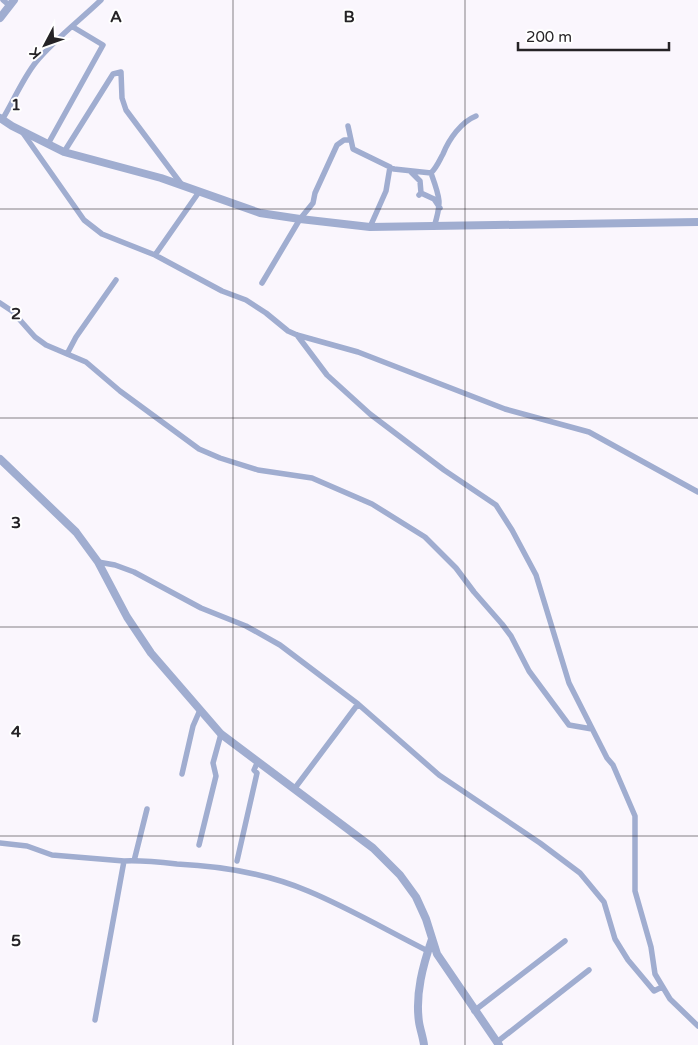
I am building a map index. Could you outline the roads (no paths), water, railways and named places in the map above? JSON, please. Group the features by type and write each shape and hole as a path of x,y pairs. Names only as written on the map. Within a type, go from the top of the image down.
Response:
{"street":[{"path":"0,18 12,3 3,0"},
{"path":"101,0 73,27 61,35 35,64 1,119 64,152 161,178 260,213 300,219 370,227 698,222"},
{"path":"48,144 103,46 73,27"},
{"path":"64,152 113,74 121,72 122,98 126,110 182,186"},
{"path":"431,174 447,145 462,125 468,119 476,116"},
{"path":"348,126 353,149 390,167 431,174"},
{"path":"22,131 84,220 102,234 155,255 222,291 246,300 266,312 288,331 297,335 358,352 505,409 589,432 698,492"},
{"path":"262,283 300,219 313,203 314,193 337,145 344,140 350,140"},
{"path":"370,227 386,191 390,167"},
{"path":"410,171 420,181 420,194 434,199 440,208"},
{"path":"431,174 440,196 440,208 434,227"},
{"path":"155,255 199,192"},
{"path":"68,354 76,337 116,280"},
{"path":"0,303 12,311 46,345 86,362 120,391 199,449 258,470 312,478 372,504 425,537 456,568 507,630 529,671 569,725 592,729"},
{"path":"297,335 327,375 370,414 444,470 496,505 512,530 536,575 569,683 607,758 613,765 635,816 634,891 652,947 655,974 670,999 698,1026"},
{"path":"0,459 76,532 98,562 138,636 220,734 374,848 394,868 416,897 426,919 437,954 498,1044 589,970"},
{"path":"98,562 115,565 134,572 201,608 260,633 308,665 358,704 439,775 540,843 580,873 604,902 615,939 628,960 654,991 662,987"},
{"path":"295,788 358,704"},
{"path":"182,774 193,726 200,710"},
{"path":"199,846 216,776 213,763 220,734"},
{"path":"237,861 257,773 254,770 258,761"},
{"path":"134,860 147,809"},
{"path":"0,843 27,846 52,855 223,868 253,874 307,890 428,951"},
{"path":"95,1020 124,861"},
{"path":"424,1045 419,1022 418,994 432,939"},
{"path":"474,1010 565,941"}]}
